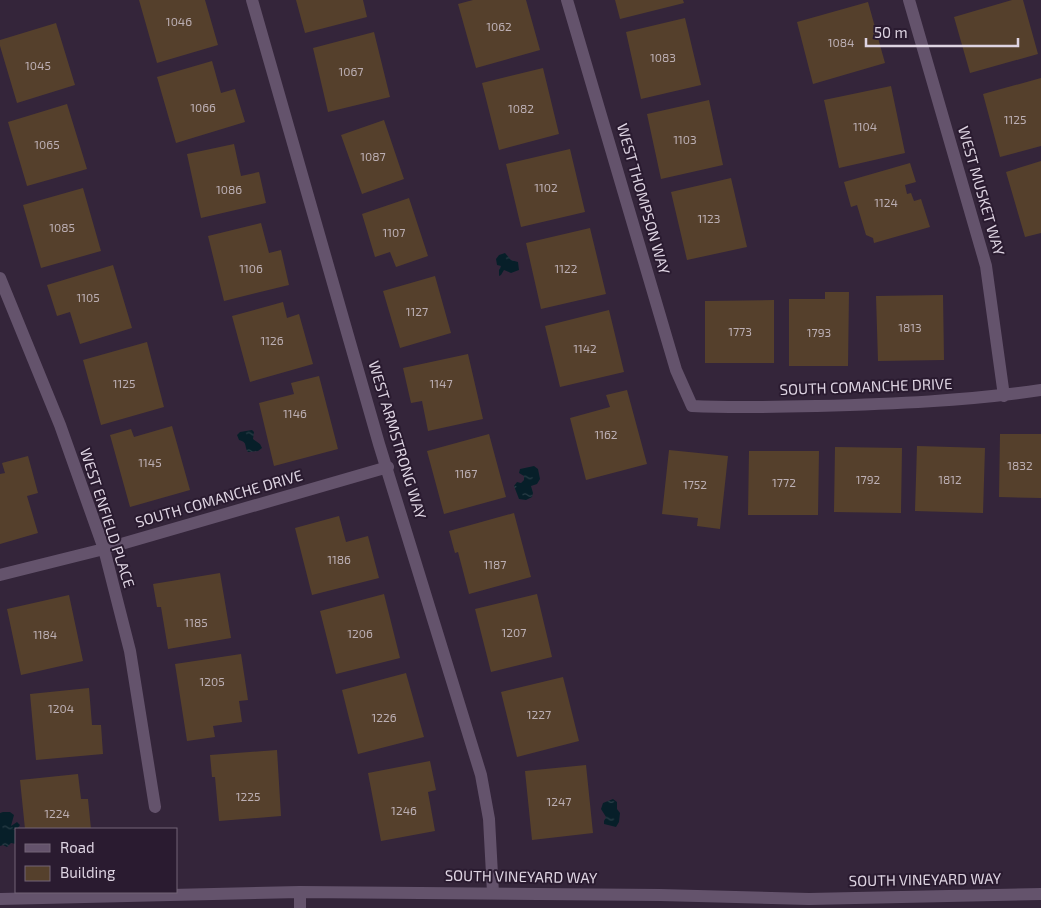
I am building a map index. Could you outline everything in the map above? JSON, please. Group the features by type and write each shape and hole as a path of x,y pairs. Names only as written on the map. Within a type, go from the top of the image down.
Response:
{"street":[{"name":"WEST ARMSTRONG WAY","path":"252,0 376,435 388,467 481,775 489,819 493,893"},
{"name":"WEST THOMPSON WAY","path":"567,0 676,370 692,406"},
{"name":"WEST MUSKET WAY","path":"909,0 986,266 1004,396"},
{"name":"WEST ENFIELD PLACE","path":"0,278 60,425 104,549 130,651 155,807"},
{"name":"SOUTH COMANCHE DRIVE","path":"692,406 723,408 888,404 1004,396 1041,390"},
{"name":"SOUTH COMANCHE DRIVE","path":"0,575 104,549 388,467"},
{"name":"SOUTH VINEYARD WAY","path":"0,899 300,892 493,893 809,904 1041,894"},
{"path":"300,892 300,908"}],"water":[{"path":"505,253 511,260 518,262 519,270 511,273 504,270 499,276 501,266 497,265 496,259 499,255"},
{"path":"252,430 254,432 253,439 262,448 258,451 248,452 245,443 239,440 237,435 240,432"},
{"path":"534,466 538,469 540,479 537,484 531,486 532,497 526,500 519,499 514,486 517,482 521,483 524,480 524,476 519,473 520,469"},
{"path":"613,799 617,802 617,809 620,813 619,822 616,827 604,824 606,817 601,809 603,803"},
{"path":"10,812 14,815 11,826 17,822 20,825 18,828 12,829 15,830 15,844 11,843 7,847 0,846 0,813"}],"building":[{"path":"139,0 205,0 218,45 157,63"},
{"path":"296,0 363,0 367,17 305,33"},
{"path":"473,0 526,0 540,50 476,68 458,4"},
{"path":"615,0 683,0 684,3 620,19"},
{"path":"1012,0 1023,0 1038,54 970,73 954,17"},
{"path":"868,2 885,63 813,84 797,22"},
{"path":"685,18 701,85 641,99 626,32"},
{"path":"56,23 75,85 17,103 0,46 0,40"},
{"path":"374,32 390,97 328,112 313,48"},
{"path":"212,61 221,93 235,89 245,122 176,143 157,77"},
{"path":"543,68 559,134 499,150 482,83"},
{"path":"1041,78 1041,146 1000,157 983,94"},
{"path":"891,86 905,153 839,168 824,100"},
{"path":"709,100 723,165 661,179 647,114"},
{"path":"67,104 87,169 27,186 8,122"},
{"path":"384,120 404,179 362,194 341,135"},
{"path":"234,144 241,176 259,172 266,203 201,218 187,154"},
{"path":"570,149 585,212 521,227 506,164"},
{"path":"1041,161 1041,233 1025,237 1006,172"},
{"path":"910,163 916,182 905,185 907,194 911,193 914,201 921,199 930,227 874,243 873,238 866,235 857,205 851,207 844,182"},
{"path":"731,178 747,247 687,260 671,192"},
{"path":"83,188 101,251 41,268 23,205"},
{"path":"409,198 428,256 396,267 390,252 375,257 362,214"},
{"path":"261,223 269,253 281,250 289,285 224,301 208,236"},
{"path":"590,228 606,294 541,309 526,243"},
{"path":"113,265 132,328 80,344 70,312 57,316 47,285"},
{"path":"435,276 451,333 400,348 383,291"},
{"path":"825,292 849,292 848,366 789,366 789,299 825,299"},
{"path":"943,295 944,360 878,361 876,296"},
{"path":"774,300 774,363 705,363 705,301"},
{"path":"283,302 287,318 299,314 313,364 250,382 232,316"},
{"path":"609,310 624,372 560,387 545,326"},
{"path":"147,342 164,407 101,425 83,360"},
{"path":"468,354 483,419 428,431 422,401 411,403 403,368"},
{"path":"319,376 338,449 274,466 259,403 294,394 291,383"},
{"path":"627,390 647,464 586,480 570,418 610,407 606,395"},
{"path":"172,426 190,490 130,507 110,435 131,429 134,437"},
{"path":"489,434 506,497 444,514 427,451"},
{"path":"1000,434 1041,434 1041,498 999,497"},
{"path":"917,446 985,448 983,513 915,511"},
{"path":"835,447 902,448 901,513 834,512"},
{"path":"669,450 728,456 720,529 697,526 698,518 662,514"},
{"path":"749,451 819,451 818,515 748,515"},
{"path":"28,456 38,493 27,496 38,533 0,544 0,474 5,473 2,463"},
{"path":"514,513 531,577 469,594 458,552 455,553 449,531"},
{"path":"339,516 346,542 368,536 379,578 312,595 295,528"},
{"path":"220,573 231,638 168,649 161,607 157,607 153,584"},
{"path":"384,594 400,658 336,674 320,611"},
{"path":"537,594 552,657 491,672 475,609"},
{"path":"69,595 83,661 21,675 7,609"},
{"path":"241,654 248,700 239,701 242,722 213,726 215,737 187,741 175,664"},
{"path":"406,673 424,737 358,754 342,690"},
{"path":"563,677 579,741 517,757 501,692"},
{"path":"89,688 92,725 101,725 103,754 36,760 30,694"},
{"path":"277,750 281,816 219,821 215,777 212,777 210,755"},
{"path":"430,761 436,790 428,792 435,831 381,841 368,773"},
{"path":"586,765 593,833 532,840 525,771"},
{"path":"78,774 81,799 88,799 91,828 25,828 20,780"}]}
